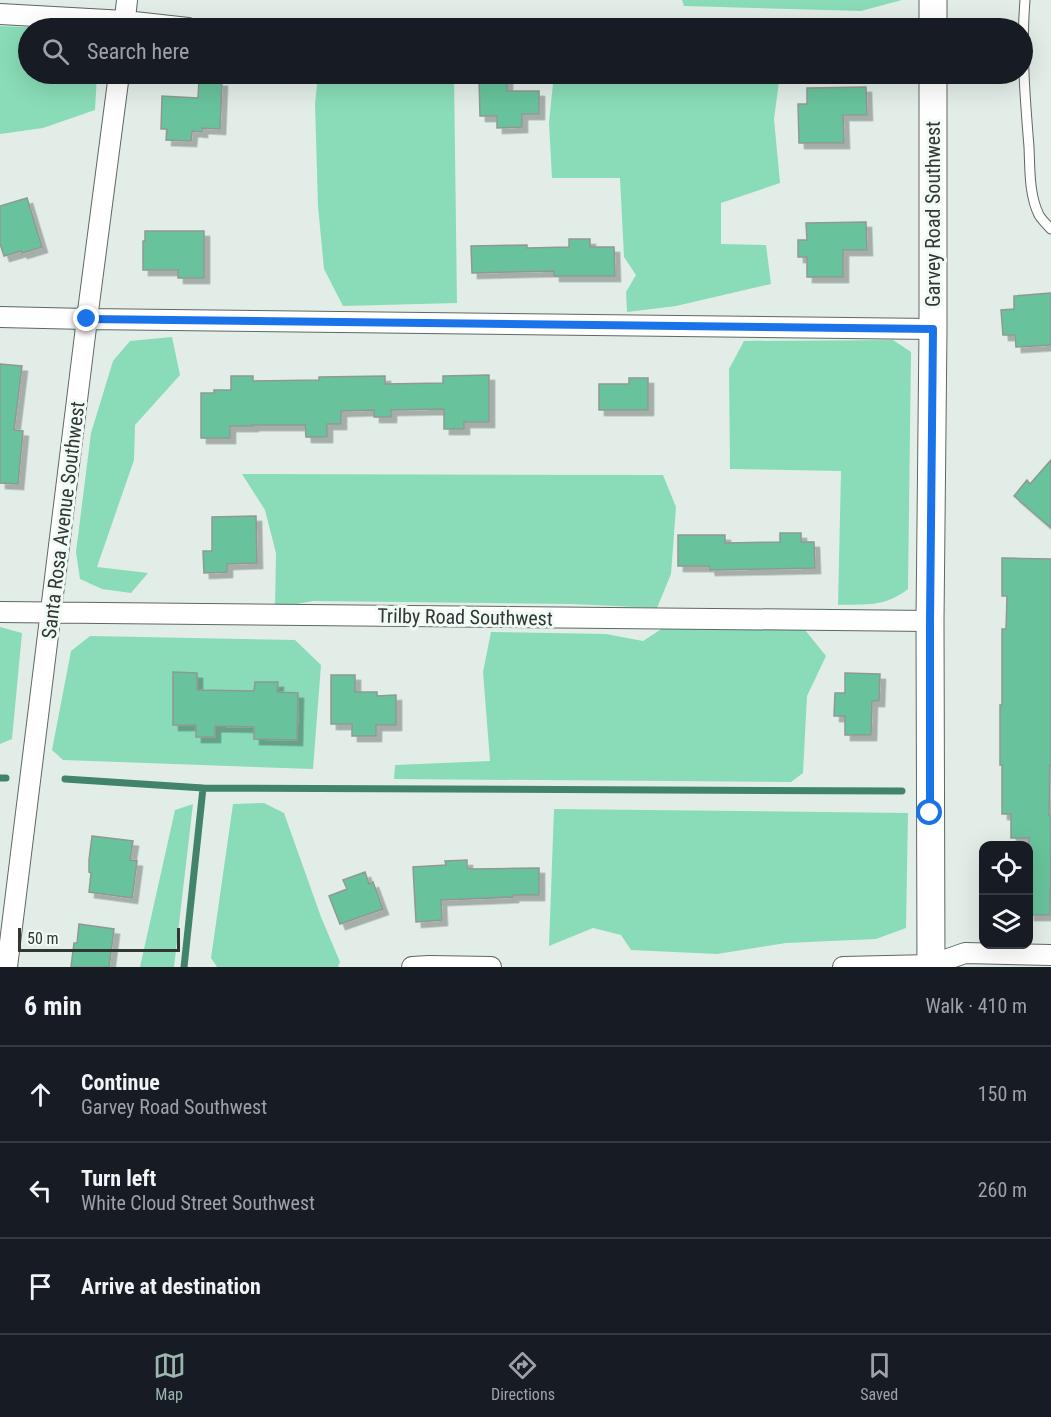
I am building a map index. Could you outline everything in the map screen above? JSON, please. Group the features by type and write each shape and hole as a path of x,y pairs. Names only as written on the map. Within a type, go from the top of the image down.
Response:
{"street":[{"path":"126,18 127,0"},
{"path":"933,0 933,18"},
{"path":"0,14 45,18"},
{"name":"Santa Rosa Avenue Southwest","path":"5,959 118,84"},
{"name":"Garvey Road Southwest","path":"932,966 930,621 933,84"},
{"path":"0,317 933,329"},
{"name":"Trilby Road Southwest","path":"0,612 930,621"},
{"path":"843,967 932,966 965,953 1051,955"},
{"path":"412,967 491,967"}],"lane":[{"path":"1024,18 1025,0"},
{"path":"1024,84 1032,191 1039,215 1051,229"}],"green space":[{"path":"682,0 902,0 861,11 684,6"},
{"path":"0,26 18,27 18,84 96,84 95,110 43,128 0,134"},
{"path":"317,84 454,84 457,303 343,306 324,269 318,206 315,104"},
{"path":"553,84 779,84 774,119 780,183 721,203 721,244 766,245 771,284 676,306 627,312 626,292 636,275 624,257 620,178 552,178 549,122"},
{"path":"172,337 180,375 135,425 134,460 97,567 148,573 131,593 102,589 80,579 76,552 91,433 113,361 130,341"},
{"path":"893,340 911,352 908,589 883,602 838,605 841,471 730,469 729,369 744,341"},
{"path":"242,474 663,475 676,507 671,574 657,608 572,604 313,601 275,608 276,553 265,510"},
{"path":"0,627 22,633 12,739 0,744"},
{"path":"663,628 805,630 826,656 807,696 803,773 791,782 394,779 395,765 490,761 483,672 491,632 606,634 643,641"},
{"path":"90,636 295,640 321,665 313,769 63,760 52,750 71,651"},
{"path":"264,803 284,813 321,917 340,962 338,967 217,967 211,958 233,804"},
{"path":"193,804 174,967 140,967 175,810"},
{"path":"554,809 908,813 906,928 876,939 786,943 717,954 631,950 621,935 593,928 549,946"}],"building":[{"path":"199,84 222,84 220,129 202,128 202,132 192,131 191,141 166,140 167,129 161,129 162,96 198,98"},
{"path":"479,84 507,84 507,91 539,91 539,114 522,114 522,127 497,128 497,116 480,116"},
{"path":"866,87 867,115 843,115 844,143 799,143 798,104 807,104 807,88"},
{"path":"27,198 42,247 4,256 0,244 0,206"},
{"path":"866,222 867,250 843,250 843,277 807,277 807,257 798,257 798,240 807,240 806,223"},
{"path":"145,231 204,231 204,278 178,278 178,270 143,270"},
{"path":"569,239 590,239 590,247 614,247 615,276 554,276 554,271 472,273 471,246 569,247"},
{"path":"1051,293 1051,345 1016,347 1015,335 1003,335 1001,310 1014,309 1014,296"},
{"path":"0,364 22,366 14,430 23,431 18,484 0,483"},
{"path":"489,375 489,422 464,422 464,429 444,429 444,409 391,410 391,417 374,417 374,410 341,411 341,424 327,424 327,437 306,437 305,425 253,425 230,426 230,438 201,438 201,393 231,390 231,376 253,376 253,381 385,376 385,384 443,383 443,376"},
{"path":"629,378 648,378 648,410 599,410 599,384 629,384"},
{"path":"1051,460 1051,528 1014,496 1027,480 1030,484"},
{"path":"256,516 257,563 227,564 227,572 204,573 203,551 212,551 212,517"},
{"path":"780,533 801,533 801,542 814,542 815,568 710,570 709,566 678,566 678,535 725,535 725,543 780,542"},
{"path":"1002,558 1051,559 1050,915 1033,915 1033,841 1029,841 1029,838 1011,838 1011,814 1002,814 1000,705 1002,705 1002,629 1006,629 1007,596 1002,596"},
{"path":"173,672 197,673 197,690 254,691 255,682 278,682 277,692 298,693 297,740 254,739 254,727 215,726 215,737 196,737 196,725 173,725"},
{"path":"845,673 880,674 879,701 872,701 871,735 845,735 845,716 834,716 835,693 845,693"},
{"path":"331,675 355,675 355,692 377,692 377,696 396,695 396,725 376,725 376,736 352,736 352,724 331,724"},
{"path":"92,836 133,841 130,860 137,861 132,898 89,892"},
{"path":"467,860 467,868 472,869 539,868 539,895 441,900 442,920 416,922 413,867 446,865 445,861"},
{"path":"365,872 369,884 373,882 383,909 340,924 329,896 347,889 343,880"},
{"path":"79,924 114,929 109,967 71,967"}],"waterway":[{"path":"0,778 6,778"},
{"path":"65,779 203,788 902,791"},
{"path":"184,967 203,788"}],"route":[{"path":"87,319 933,329 930,813"}]}
